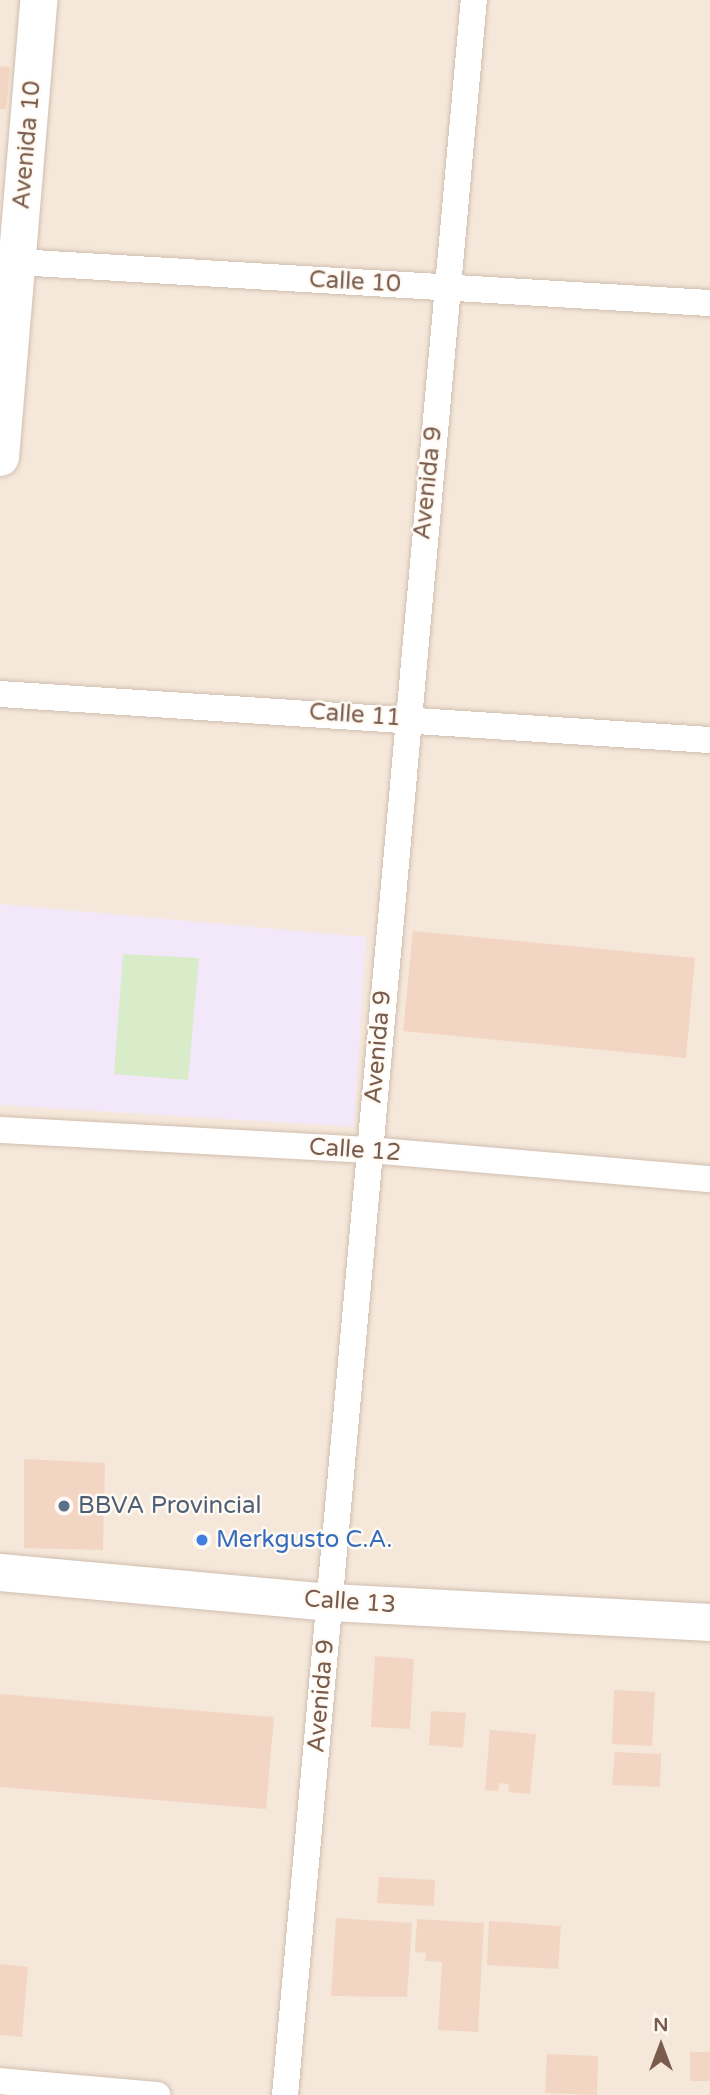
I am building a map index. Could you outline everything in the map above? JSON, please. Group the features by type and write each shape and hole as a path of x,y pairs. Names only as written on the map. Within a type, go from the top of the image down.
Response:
{"main road":[{"name":"Avenida 10","path":"0,457 9,261 38,0"},
{"name":"Calle 13","path":"0,1572 330,1602 707,1623"}],"street":[{"name":"Avenida 9","path":"285,2095 406,719 474,0"},
{"name":"Calle 10","path":"9,261 710,303"},
{"name":"Calle 11","path":"0,694 710,740"},
{"name":"Calle 12","path":"0,1130 369,1150 710,1179"},
{"path":"0,2081 157,2095"}],"shaded area":[{"path":"0,0 710,0 710,2095 0,2095"},
{"path":"0,904 366,937 354,1127 0,1105"}],"green space":[{"path":"123,954 199,958 188,1080 114,1074"}],"building":[{"path":"0,66 10,67 6,109 0,109"},
{"path":"413,931 695,958 686,1058 403,1031"},
{"name":"BBVA Provincial","path":"24,1459 105,1463 103,1550 24,1548"},
{"path":"375,1656 414,1659 410,1729 371,1727"},
{"path":"614,1690 655,1692 652,1746 612,1744"},
{"path":"0,1694 274,1717 266,1809 0,1787"},
{"path":"431,1711 466,1713 463,1748 429,1745"},
{"path":"490,1730 536,1734 530,1794 508,1792 509,1784 499,1783 498,1791 485,1790"},
{"path":"615,1752 661,1754 660,1787 612,1785"},
{"path":"379,1877 435,1880 434,1906 377,1903"},
{"path":"336,1918 412,1923 407,1997 331,1996"},
{"path":"417,1919 484,1923 478,2032 438,2030 442,1962 425,1961 426,1953 415,1952"},
{"path":"489,1921 561,1926 558,1969 487,1965"},
{"path":"0,1964 28,1967 22,2037 0,2035"},
{"path":"690,2052 710,2052 710,2081 690,2081"},
{"path":"547,2054 598,2056 597,2095 545,2093"}],"place":[{"name":"BBVA Provincial","path":"64,1506"},
{"name":"Merkgusto C.A.","path":"202,1540"}]}
